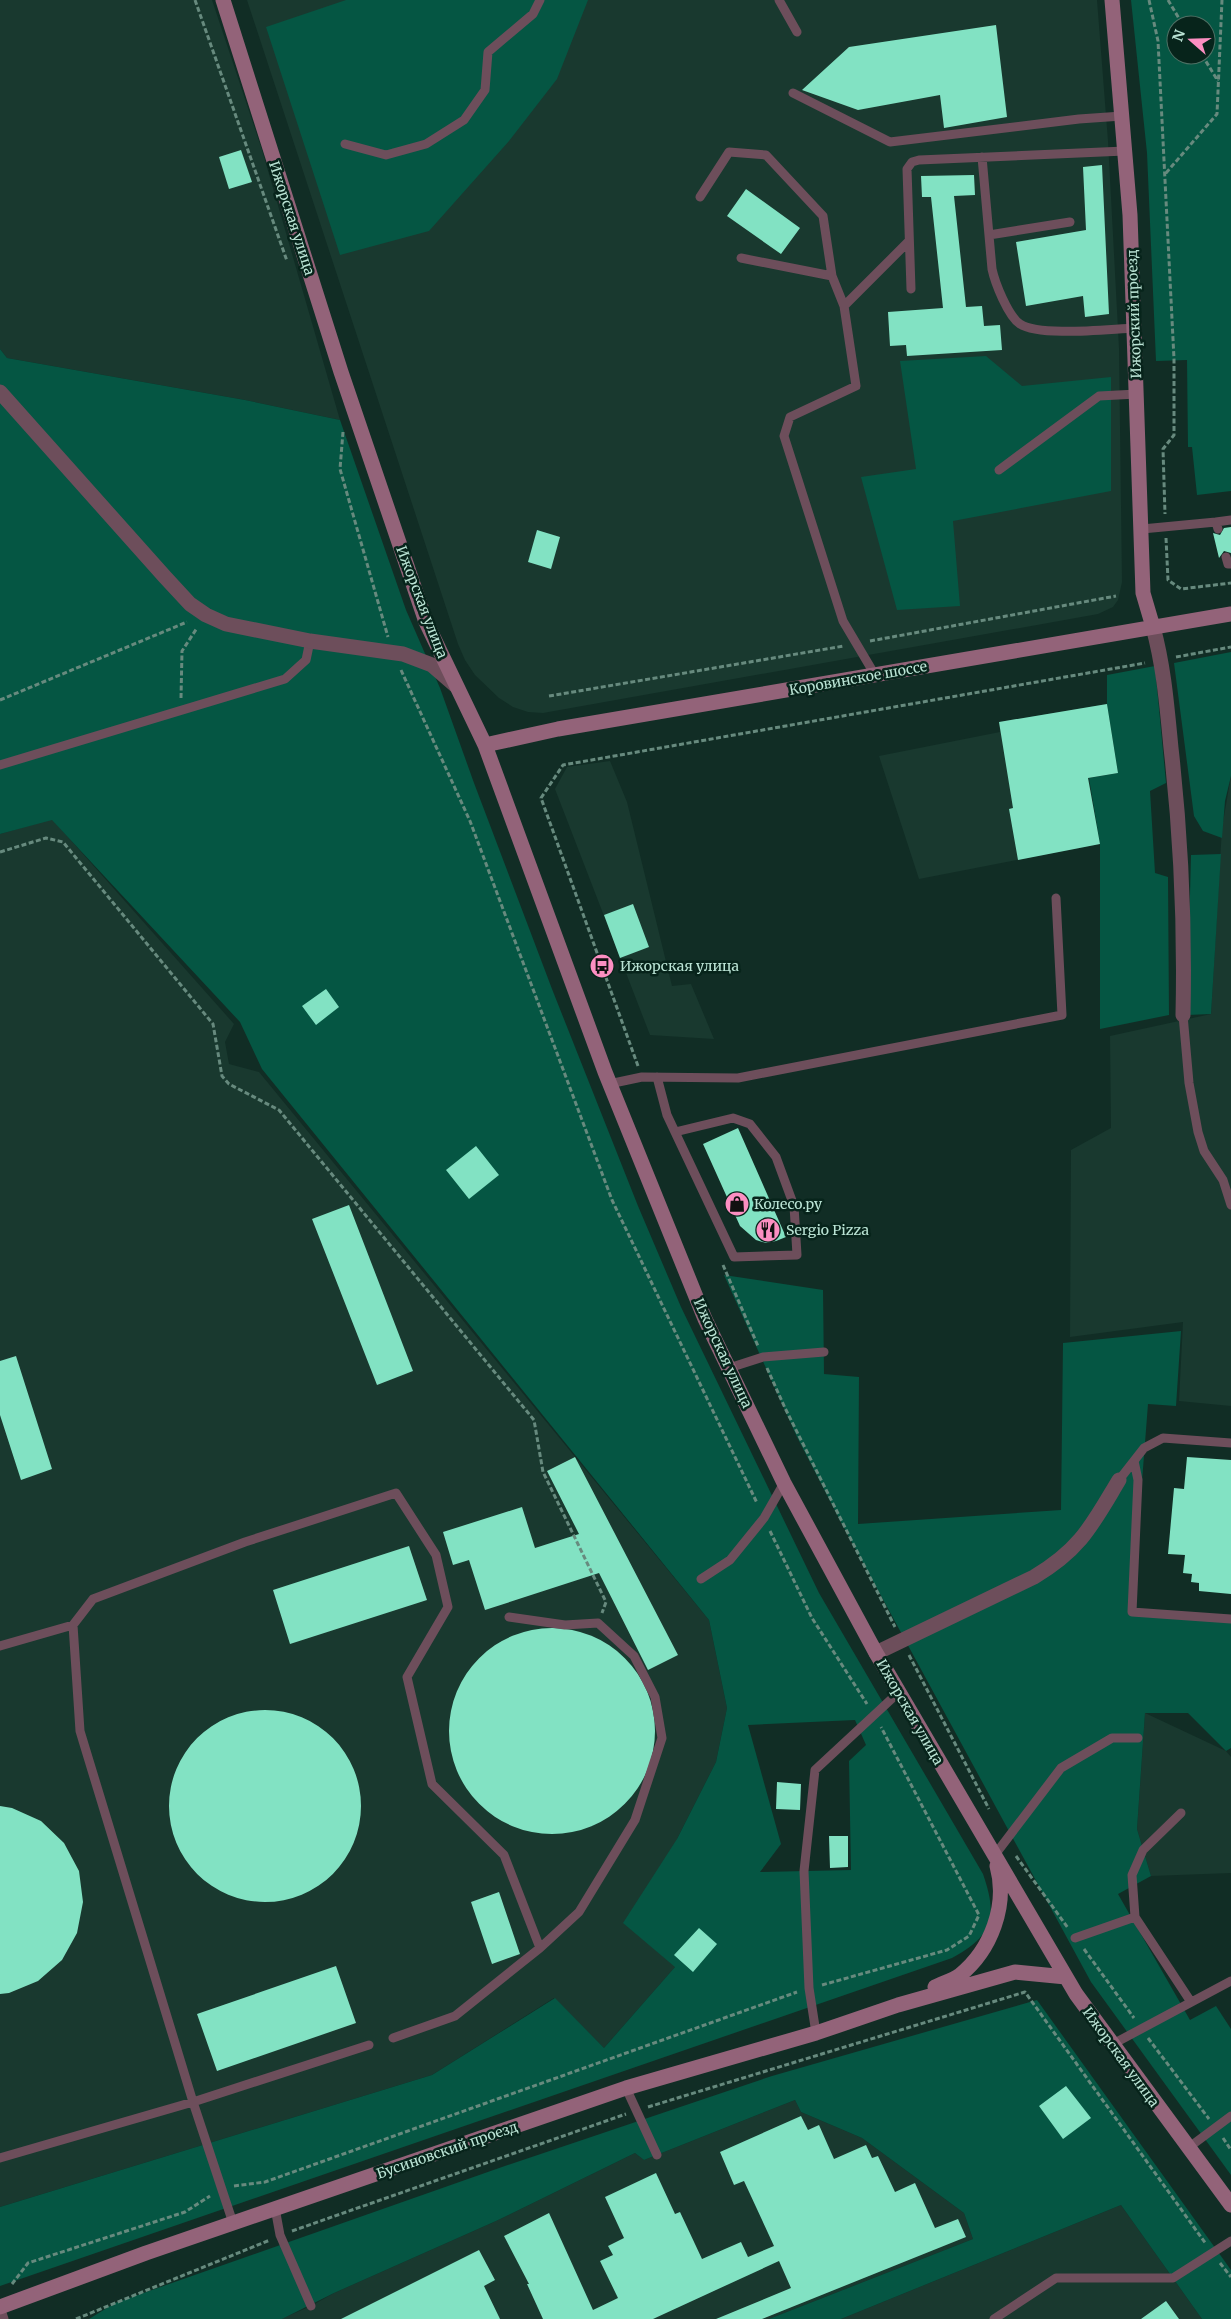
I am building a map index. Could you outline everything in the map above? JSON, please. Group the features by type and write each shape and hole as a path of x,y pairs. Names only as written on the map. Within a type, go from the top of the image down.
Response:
{"main road":[{"name":"Ижорская улица","path":"223,0 341,372 426,622 485,745 610,1084 705,1318 784,1483 876,1653 1066,1978 1111,2045 1231,2205"},
{"name":"Ижорский проезд","path":"1112,0 1130,215 1143,593 1153,627"},
{"name":"Коровинское шоссе","path":"485,745 567,728 1231,614"},
{"path":"898,2005 958,1976 978,1957 991,1935 998,1913 1000,1886 994,1856"},
{"path":"898,2005 1015,1972 1066,1978"},
{"name":"Бусиновский проезд","path":"0,2307 275,2208 626,2088 816,2034 898,2005"}],"street":[{"path":"0,392 165,577 190,604 206,615 226,624 310,641 403,654 432,665 455,685"},
{"path":"1153,627 1162,660 1180,824 1184,945 1183,1015"},
{"path":"876,1653 1034,1578 1054,1565 1071,1552 1085,1536 1119,1480"}],"lane":[{"path":"346,144 386,155 426,144 464,120 485,90 488,52 533,14 540,0"},
{"path":"779,0 797,32"},
{"path":"793,93 890,142 1078,118 1122,116"},
{"path":"912,289 907,170 909,165 919,160 1125,151"},
{"path":"700,197 729,152 766,155 823,216 832,276 844,306 856,386 790,417 784,436 843,621 875,675"},
{"path":"982,157 992,269 997,285 1016,321 1042,331 1135,328"},
{"path":"989,235 1070,222"},
{"path":"844,306 909,241"},
{"path":"741,258 832,276"},
{"path":"999,470 1099,396 1136,394"},
{"path":"1142,529 1217,525 1231,520"},
{"path":"0,765 285,679 306,660 310,641"},
{"path":"610,1084 642,1077 738,1078 1062,1015 1056,898"},
{"path":"1183,1015 1189,1083 1198,1132 1212,1167 1223,1180 1231,1205"},
{"path":"657,1077 667,1115 734,1258 797,1255 794,1206 776,1157 750,1124 733,1118 675,1132"},
{"path":"729,1368 763,1357 824,1352"},
{"path":"1119,1480 1149,1444 1163,1438 1231,1443"},
{"path":"1134,1461 1138,1480 1132,1612 1231,1620"},
{"path":"701,1580 730,1560 764,1518 784,1483"},
{"path":"0,1646 73,1625 93,1600 245,1542 396,1493 436,1555 448,1607 407,1677 432,1784 504,1855 540,1948"},
{"path":"393,2038 455,2016 540,1948 579,1912 635,1820 662,1738 655,1697 634,1656 598,1623 565,1625 510,1617"},
{"path":"73,1625 80,1731 193,2102 233,2223"},
{"path":"816,2034 809,1988 804,1871 815,1770 898,1692"},
{"path":"994,1856 1061,1768 1112,1738 1138,1738"},
{"path":"1182,1813 1143,1850 1132,1875 1135,1917 1192,2002"},
{"path":"1076,1938 1135,1917"},
{"path":"1111,2045 1231,1981"},
{"path":"0,2158 193,2102 370,2045"},
{"path":"626,2088 657,2155"},
{"path":"1188,2148 1231,2116"},
{"path":"275,2208 280,2236 311,2306"},
{"path":"994,2319 1056,2278 1173,2278 1231,2241"},
{"path":"0,2307 4,2319"}],"path":[{"path":"195,0 288,264"},
{"path":"1149,0 1158,41 1174,359 1174,435 1163,449 1168,580 1181,589 1231,583"},
{"path":"1168,0 1178,15"},
{"path":"1165,173 1218,114 1222,0"},
{"path":"1209,65 1219,81"},
{"path":"7,2286 15,2282 28,2263 185,2212 223,2188 265,2182 809,1988 947,1950 969,1936 979,1915 874,1715 812,1618 612,1200 470,821 393,652 340,469 343,431"},
{"path":"549,696 858,644 1116,596"},
{"path":"0,700 153,635 206,615"},
{"path":"180,711 182,651 206,615"},
{"path":"642,1077 541,798 563,765 1231,647"},
{"path":"0,852 46,838 63,842 213,1024 222,1076 229,1084 279,1110 534,1420 543,1472 606,1602 598,1623"},
{"path":"720,1257 785,1408 992,1815"},
{"path":"1005,1841 1231,2150"},
{"path":"76,2319 280,2236 636,2111 1025,1992 1231,2277"}],"shaded area":[{"path":"0,0 212,0 262,150 340,420 245,400 7,358 0,349"},
{"path":"247,0 1097,0 1108,141 1119,348 1122,582 1118,600 1113,607 1098,614 543,713 528,712 513,707 499,698 475,675 465,660 458,644"},
{"path":"1107,704 1118,773 1089,778 1100,844 919,879 879,756 1000,732 999,722"},
{"path":"610,761 627,802 672,986 691,984 714,1039 650,1035 555,789 567,767"},
{"path":"1231,776 1231,1406 1179,1401 1183,1322 1070,1337 1071,1150 1111,1128 1110,1036 1211,1014 1222,828"},
{"path":"52,819 234,1024 225,1042 229,1064 259,1072 709,1620 727,1708 716,1762 677,1839 675,1967 604,2048 554,1998 432,2075 0,2207 0,834"},
{"path":"1145,1713 1226,1751 1231,1757 1231,1873 1151,1876 1137,1829"},
{"path":"795,2100 801,2112 862,2138 964,2213 973,2239 769,2319 281,2319 311,2306 334,2293 496,2221 635,2153 644,2160"},
{"path":"1121,2205 1202,2319 841,2319"}],"green space":[{"path":"346,0 588,0 557,79 509,141 429,231 340,255 266,27"},
{"path":"1131,0 1231,0 1231,491 1197,495 1192,447 1188,447 1187,360 1156,361 1147,153"},
{"path":"0,349 7,358 245,400 340,420 406,610 440,688 552,989 638,1206 681,1307 819,1593 983,1874 988,1889 991,1914 984,1933 976,1942 952,1958 0,2286 0,2207 432,2075 555,1998 604,2048 675,1967 623,1923 677,1839 716,1762 727,1708 709,1620 262,1069 240,1022 52,820 0,834","holes":["855,1720 866,1745 849,1761 851,1870 760,1872 781,1844 748,1725"]},
{"path":"986,356 1022,386 1111,377 1111,491 953,521 960,606 897,610 861,477 916,469 900,361"},
{"path":"1231,652 1231,776 1225,801 1222,838 1203,831 1194,816 1174,663"},
{"path":"1155,666 1166,783 1150,791 1155,873 1168,877 1169,1015 1100,1029 1100,844 1089,778 1118,773 1107,704 1107,675"},
{"path":"1221,854 1211,1014 1187,1015 1191,855"},
{"path":"724,1275 823,1290 824,1374 859,1377 858,1524 1061,1510 1063,1343 1181,1331 1176,1406 1148,1404 1132,1611 1231,1619 1231,1748 1226,1751 1188,1713 1145,1713 1137,1829 1151,1876 1118,1894 1190,2020 1216,2006 1231,2029 1231,2175 1091,1982 842,1524 797,1437"},
{"path":"1037,2000 1231,2270 1231,2319 1202,2319 1121,2205 841,2319 769,2319 973,2239 964,2213 862,2138 801,2112 795,2100 644,2160 635,2153 496,2221 334,2293 282,2319 89,2319 115,2303 502,2167 772,2076"}],"building":[{"path":"996,25 1007,117 944,128 940,95 858,110 802,90 849,47"},
{"path":"241,150 252,182 229,189 219,157"},
{"path":"1102,165 1109,314 1085,317 1083,296 1026,306 1016,242 1086,230 1083,167"},
{"path":"974,175 975,195 954,196 966,307 982,306 984,326 1000,325 1002,350 907,356 906,345 890,346 888,312 943,308 931,197 922,197 921,176"},
{"path":"746,189 800,228 781,254 727,216"},
{"path":"1231,527 1231,553 1224,551 1219,558 1213,533 1220,535 1224,528"},
{"path":"537,530 560,537 551,569 528,562"},
{"path":"1107,704 1118,773 1088,778 1100,844 1018,860 1009,809 1013,808 999,722"},
{"path":"633,904 649,947 620,958 604,915"},
{"path":"326,989 339,1007 316,1025 302,1006"},
{"path":"738,1128 786,1237 776,1241 766,1243 756,1240 740,1226 703,1144"},
{"path":"476,1146 499,1175 469,1199 446,1170"},
{"path":"349,1205 413,1371 377,1385 312,1219"},
{"path":"16,1356 52,1469 21,1480 0,1415 0,1361"},
{"path":"575,1457 678,1655 648,1670 599,1573 485,1610 469,1560 453,1565 443,1532 522,1507 535,1548 579,1534 547,1471"},
{"path":"1187,1457 1231,1460 1231,1594 1199,1591 1199,1583 1191,1582 1192,1574 1183,1573 1185,1555 1168,1554 1174,1488 1184,1489"},
{"path":"409,1546 427,1600 290,1644 273,1590"},
{"path":"552,1628 572,1630 591,1636 625,1658 647,1692 653,1711 655,1731 653,1751 647,1770 625,1804 591,1826 572,1832 552,1834 532,1832 513,1826 479,1804 457,1770 451,1751 449,1731 451,1711 457,1692 479,1658 513,1636 532,1630"},
{"path":"265,1710 284,1712 302,1718 333,1738 353,1769 359,1787 361,1806 359,1825 353,1843 333,1874 302,1894 284,1900 265,1902 246,1900 228,1894 197,1874 177,1843 171,1825 169,1806 171,1787 177,1769 197,1738 228,1718 246,1712"},
{"path":"777,1782 801,1784 800,1810 776,1809"},
{"path":"0,1806 12,1808 41,1821 64,1843 79,1871 83,1902 77,1933 62,1960 38,1981 9,1993 0,1994"},
{"path":"829,1836 848,1836 848,1867 830,1868"},
{"path":"499,1892 520,1954 492,1964 471,1902"},
{"path":"699,1928 717,1944 693,1972 674,1955"},
{"path":"336,1966 356,2023 217,2071 197,2014"},
{"path":"1066,2086 1091,2118 1063,2139 1039,2106"},
{"path":"801,2116 808,2130 819,2125 834,2159 866,2145 872,2158 878,2156 895,2192 915,2183 935,2228 958,2219 966,2237 762,2319 716,2319 791,2288 779,2261 653,2319 543,2319 527,2284 529,2284 504,2236 549,2213 593,2310 618,2298 600,2261 613,2255 608,2246 624,2238 605,2197 656,2173 675,2214 680,2212 702,2259 741,2242 748,2257 774,2246 744,2181 734,2185 720,2152"},
{"path":"479,2250 495,2280 484,2286 500,2319 341,2319"},
{"path":"1166,2301 1179,2319 1141,2319"}],"place":[{"name":"Ижорская улица","path":"602,966"},
{"name":"Колесо.ру","path":"737,1204"},
{"name":"Sergio Pizza","path":"768,1230"}]}
